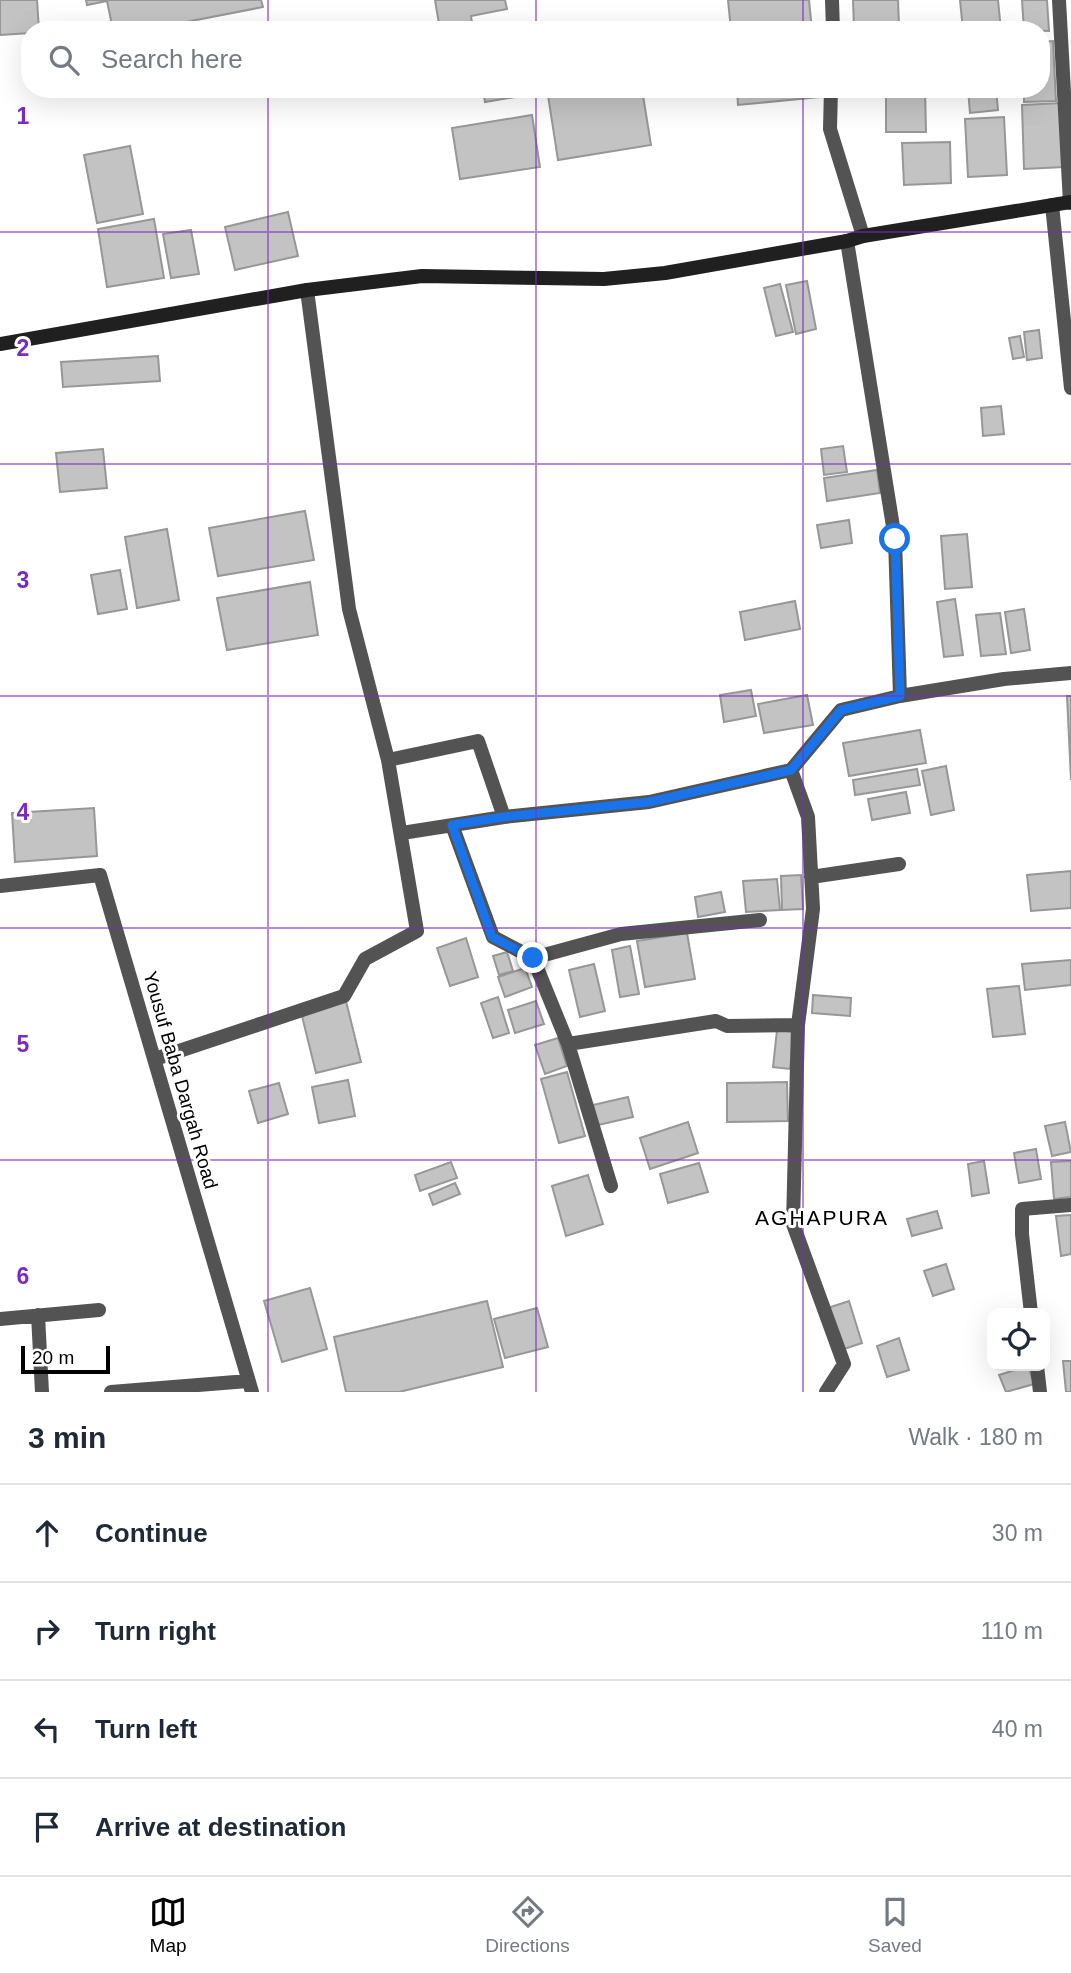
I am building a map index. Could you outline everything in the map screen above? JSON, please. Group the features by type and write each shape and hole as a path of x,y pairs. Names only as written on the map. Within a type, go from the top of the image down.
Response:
{"street":[{"path":"832,0 833,21"},
{"path":"0,344 307,290 422,276 604,279 652,274 1071,202 1059,0"},
{"path":"831,98 830,129 863,236"},
{"path":"1052,205 1071,388"},
{"path":"847,242 895,539 900,696"},
{"path":"155,1059 344,996 365,959 418,931 388,760 349,610 307,290"},
{"path":"402,833 503,817 649,802 791,770 841,710 900,696 1004,679 1071,673"},
{"path":"388,760 478,741 503,817"},
{"path":"791,770 808,817 813,909 798,1025 793,1224 844,1364 826,1392"},
{"path":"452,825 492,937 533,958 568,1044 611,1186"},
{"path":"811,877 899,864"},
{"name":"Yousuf Baba Dargah Road","path":"0,886 100,876 250,1387"},
{"path":"533,958 621,934 760,920"},
{"path":"568,1044 716,1021 727,1026 798,1025"},
{"path":"1030,1308 1022,1234 1022,1209 1071,1205"},
{"path":"0,1319 99,1310"},
{"path":"38,1315 42,1392"},
{"path":"1038,1371 1040,1392"},
{"path":"111,1392 250,1387"}],"building":[{"path":"0,0 37,0 38,21 21,21 21,34 0,35"},
{"path":"86,0 261,0 263,7 191,21 111,21 107,1 87,5"},
{"path":"435,0 505,0 507,9 471,16 472,21 438,21"},
{"path":"728,0 809,0 811,21 730,21"},
{"path":"853,0 898,0 899,21 854,21"},
{"path":"960,0 998,0 1000,21 962,21"},
{"path":"1022,0 1047,0 1048,21 1023,21"},
{"path":"1050,41 1053,41 1056,101 1024,102 1024,98 1050,98"},
{"path":"484,98 509,98 485,102"},
{"path":"548,98 643,98 651,145 558,160"},
{"path":"738,98 809,98 738,105"},
{"path":"886,98 925,98 926,132 886,132"},
{"path":"969,98 997,98 998,110 970,113"},
{"path":"1061,103 1064,167 1024,169 1022,105"},
{"path":"532,115 540,167 460,179 452,128"},
{"path":"1004,117 1007,175 968,177 965,119"},
{"path":"950,142 951,183 904,185 902,143"},
{"path":"130,146 143,214 97,223 84,155"},
{"path":"288,212 298,256 235,270 225,227"},
{"path":"154,219 164,278 107,287 98,229"},
{"path":"191,230 199,274 171,278 163,234"},
{"path":"807,281 816,329 796,334 786,285"},
{"path":"780,284 793,332 776,336 764,288"},
{"path":"1039,330 1042,358 1027,360 1024,332"},
{"path":"1020,336 1024,357 1013,359 1009,338"},
{"path":"158,356 160,381 63,387 61,362"},
{"path":"1001,406 1004,434 983,436 981,408"},
{"path":"843,446 847,472 824,475 821,449"},
{"path":"103,449 107,488 60,492 56,453"},
{"path":"877,470 880,493 827,501 824,478"},
{"path":"305,511 314,560 218,576 209,528"},
{"path":"849,520 852,543 821,548 817,525"},
{"path":"167,529 179,600 137,608 125,537"},
{"path":"967,534 972,587 945,589 941,536"},
{"path":"120,570 127,609 98,614 91,575"},
{"path":"310,582 318,635 227,650 217,598"},
{"path":"955,599 963,655 944,657 937,602"},
{"path":"795,601 800,629 745,640 740,612"},
{"path":"1024,609 1030,650 1011,653 1005,612"},
{"path":"1000,613 1006,654 981,656 976,615"},
{"path":"751,690 756,716 724,722 720,695"},
{"path":"807,695 813,725 764,733 758,704"},
{"path":"1067,696 1071,696 1071,780"},
{"path":"920,730 926,763 849,776 843,743"},
{"path":"946,766 954,810 931,815 922,771"},
{"path":"917,769 920,785 855,795 853,780"},
{"path":"906,792 910,813 872,820 868,799"},
{"path":"94,808 97,856 15,862 12,813"},
{"path":"1071,871 1071,908 1031,911 1027,875"},
{"path":"801,875 803,909 782,910 781,876"},
{"path":"777,879 780,910 746,912 743,881"},
{"path":"721,892 725,912 698,917 695,897"},
{"path":"687,933 695,979 645,987 637,941"},
{"path":"466,938 478,977 450,986 437,948"},
{"path":"630,946 639,994 620,997 612,950"},
{"path":"507,952 513,971 499,975 493,956"},
{"path":"1071,960 1071,985 1025,990 1022,964"},
{"path":"594,964 605,1011 580,1017 569,970"},
{"path":"525,968 532,987 505,997 498,977"},
{"path":"1019,986 1025,1034 993,1037 987,989"},
{"path":"813,995 851,998 850,1016 812,1013"},
{"path":"498,997 509,1033 493,1038 481,1003"},
{"path":"346,1001 361,1062 316,1073 301,1012"},
{"path":"536,1001 544,1024 515,1033 508,1010"},
{"path":"777,1030 794,1032 790,1069 773,1067"},
{"path":"558,1038 567,1066 545,1074 535,1045"},
{"path":"567,1072 585,1136 559,1143 541,1079"},
{"path":"348,1080 355,1116 319,1123 312,1087"},
{"path":"787,1082 788,1121 727,1122 727,1083"},
{"path":"279,1083 288,1114 258,1123 249,1091"},
{"path":"628,1097 633,1117 598,1125 593,1105"},
{"path":"688,1122 698,1153 650,1169 640,1138"},
{"path":"1065,1122 1071,1152 1052,1156 1045,1126"},
{"path":"1036,1149 1041,1179 1019,1183 1014,1153"},
{"path":"984,1161 989,1193 972,1196 968,1164"},
{"path":"1071,1161 1071,1197 1054,1199 1051,1162"},
{"path":"451,1162 457,1178 420,1191 415,1175"},
{"path":"699,1163 708,1192 668,1203 660,1174"},
{"path":"588,1175 603,1224 566,1236 552,1186"},
{"path":"455,1183 460,1194 433,1205 429,1194"},
{"path":"937,1211 942,1228 912,1236 907,1219"},
{"path":"1071,1215 1071,1254 1061,1256 1056,1216"},
{"path":"946,1264 954,1289 933,1296 924,1271"},
{"path":"310,1288 327,1349 282,1362 264,1301"},
{"path":"487,1301 503,1367 399,1392 346,1392 334,1337"},
{"path":"849,1301 862,1343 841,1350 828,1308"},
{"path":"537,1308 548,1347 505,1358 494,1319"},
{"path":"899,1338 909,1370 887,1377 877,1346"},
{"path":"1063,1361 1071,1361 1071,1392 1066,1392"},
{"path":"1012,1371 1030,1371 1034,1384 1006,1392 999,1375"}],"district":[{"name":"AGHAPURA","path":"822,1218"}],"route":[{"path":"533,958 492,937 452,825 649,802 791,770 841,710 900,696 895,539"}]}
